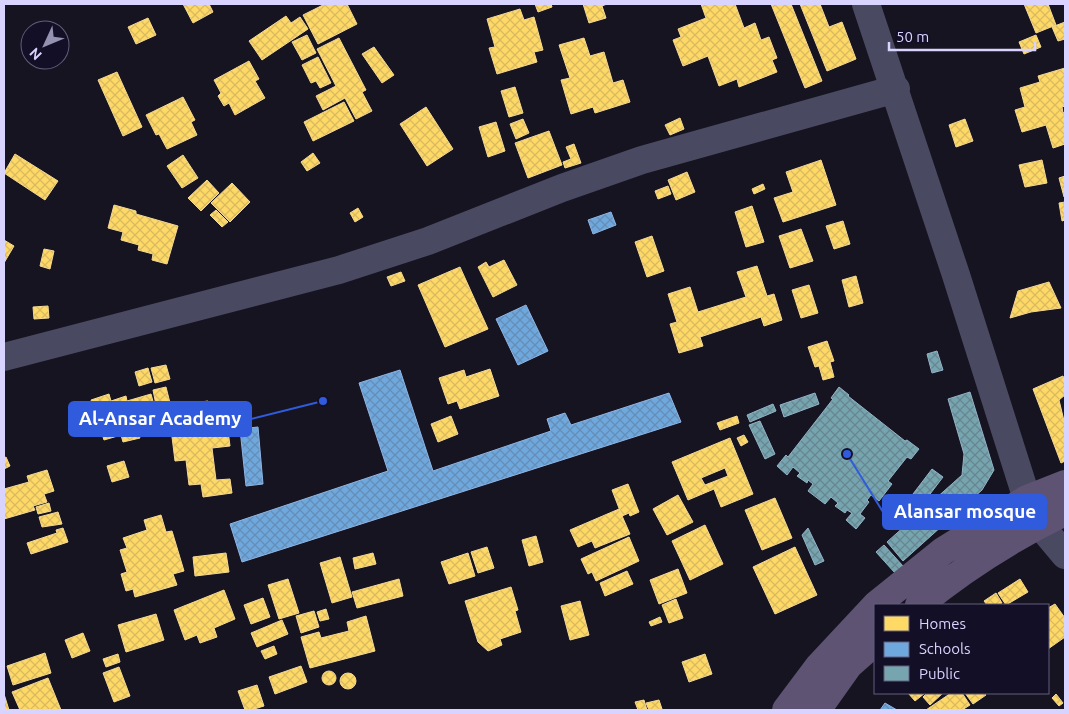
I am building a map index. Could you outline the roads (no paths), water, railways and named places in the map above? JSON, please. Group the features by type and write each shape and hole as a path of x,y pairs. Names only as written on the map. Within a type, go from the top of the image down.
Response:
{"main road":[{"path":"878,604 943,551 1027,499 1065,484"},
{"path":"920,604 992,550 1065,512"},
{"path":"786,710 819,666 874,608"},
{"path":"817,710 849,665 874,643"}],"street":[{"path":"866,4 896,90 1027,499 1039,524 1065,555"},
{"path":"4,357 339,270 428,240 562,188 642,160 896,90"}],"place":[{"name":"Al-Ansar Academy","path":"323,401"},
{"name":"Alansar mosque","path":"847,454"}]}
